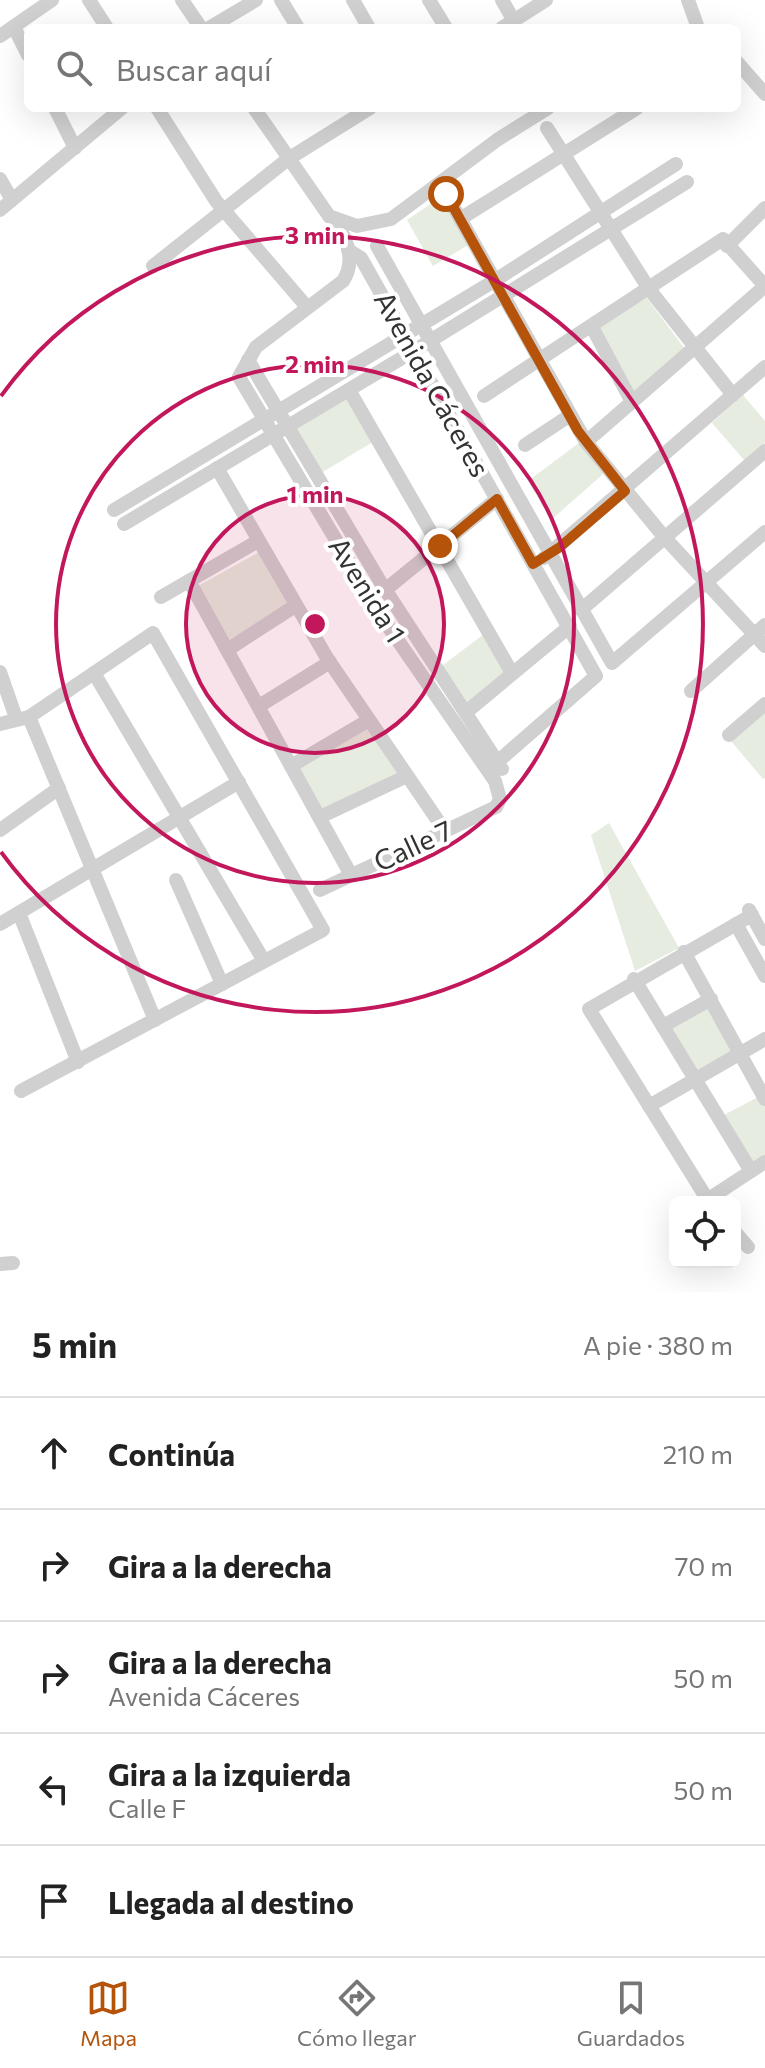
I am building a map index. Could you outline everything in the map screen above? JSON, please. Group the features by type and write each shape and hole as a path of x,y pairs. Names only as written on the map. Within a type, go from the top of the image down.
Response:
{"street":[{"path":"0,36 52,0"},
{"path":"89,0 104,24"},
{"path":"182,0 198,24"},
{"path":"216,24 256,0"},
{"path":"281,0 296,24"},
{"path":"353,0 367,24"},
{"path":"429,0 444,24"},
{"path":"502,0 508,24 546,0"},
{"path":"688,0 697,24"},
{"path":"14,27 24,47"},
{"path":"741,67 765,94"},
{"path":"57,112 75,148"},
{"path":"0,179 6,205 117,112"},
{"path":"160,112 222,209 307,307"},
{"path":"257,112 329,216 357,226 391,219 497,140 542,112"},
{"path":"460,219 631,112"},
{"path":"153,266 222,209 351,113"},
{"path":"547,128 649,289 733,395"},
{"path":"114,510 494,281 676,164"},
{"path":"124,524 431,341 687,182"},
{"path":"440,183 586,442 705,584 760,630 765,646"},
{"path":"727,246 765,208"},
{"name":"Avenida Cáceres","path":"329,216 345,235 596,676"},
{"path":"484,396 723,239 765,286 586,442"},
{"name":"Avenida Cáceres","path":"377,246 612,663 705,584"},
{"path":"248,360 256,347 343,281 355,254"},
{"path":"592,327 632,402"},
{"name":"Avenida 1","path":"248,360 239,377 263,420 383,619 495,781 500,799"},
{"name":"Avenida 1","path":"248,360 385,590 503,763 596,676"},
{"path":"533,564 550,555 765,367"},
{"path":"349,390 512,673"},
{"path":"525,445 569,416"},
{"path":"581,610 765,451"},
{"path":"217,468 330,662 445,831"},
{"path":"385,590 497,499"},
{"path":"705,584 765,532"},
{"path":"161,597 258,541"},
{"path":"189,581 351,875"},
{"path":"227,650 295,606"},
{"path":"470,709 570,626"},
{"path":"691,691 760,630"},
{"path":"0,724 23,718 153,633 323,930 21,1091"},
{"path":"259,706 330,662"},
{"path":"0,672 59,788 155,1020"},
{"path":"94,673 264,961"},
{"path":"729,735 765,704"},
{"path":"291,766 369,720"},
{"path":"320,817 407,776"},
{"path":"0,924 239,782"},
{"path":"0,830 59,788"},
{"name":"Calle 7","path":"320,890 496,807 500,799"},
{"path":"176,880 222,984"},
{"path":"705,1196 589,1009 634,979 736,924 750,912 765,939"},
{"path":"19,913 78,1062"},
{"path":"736,924 765,976"},
{"path":"684,952 765,1099"},
{"path":"634,979 751,1171"},
{"path":"663,1026 711,999"},
{"path":"649,1106 765,1039"},
{"path":"715,1196 765,1162"},
{"path":"741,1239 748,1247"}],"shaded area":[{"path":"441,197 468,245 433,266 407,220"},
{"path":"646,297 685,349 633,395 598,328"},
{"path":"743,395 765,421 765,443 745,461 712,423"},
{"path":"346,396 373,442 321,473 294,427"},
{"path":"579,443 603,474 551,520 528,481"},
{"path":"259,552 288,605 227,641 198,586"},
{"path":"484,634 506,672 465,708 438,669"},
{"path":"765,710 765,778 763,779 731,741"},
{"path":"368,725 401,773 322,810 298,768"},
{"path":"609,823 679,948 635,971 591,835"},
{"path":"710,1003 735,1050 696,1074 667,1026"},
{"path":"760,1096 765,1105 765,1158 752,1167 722,1116"}],"route":[{"path":"440,546 497,499 533,564 550,555 625,491 578,431 446,194"}]}
